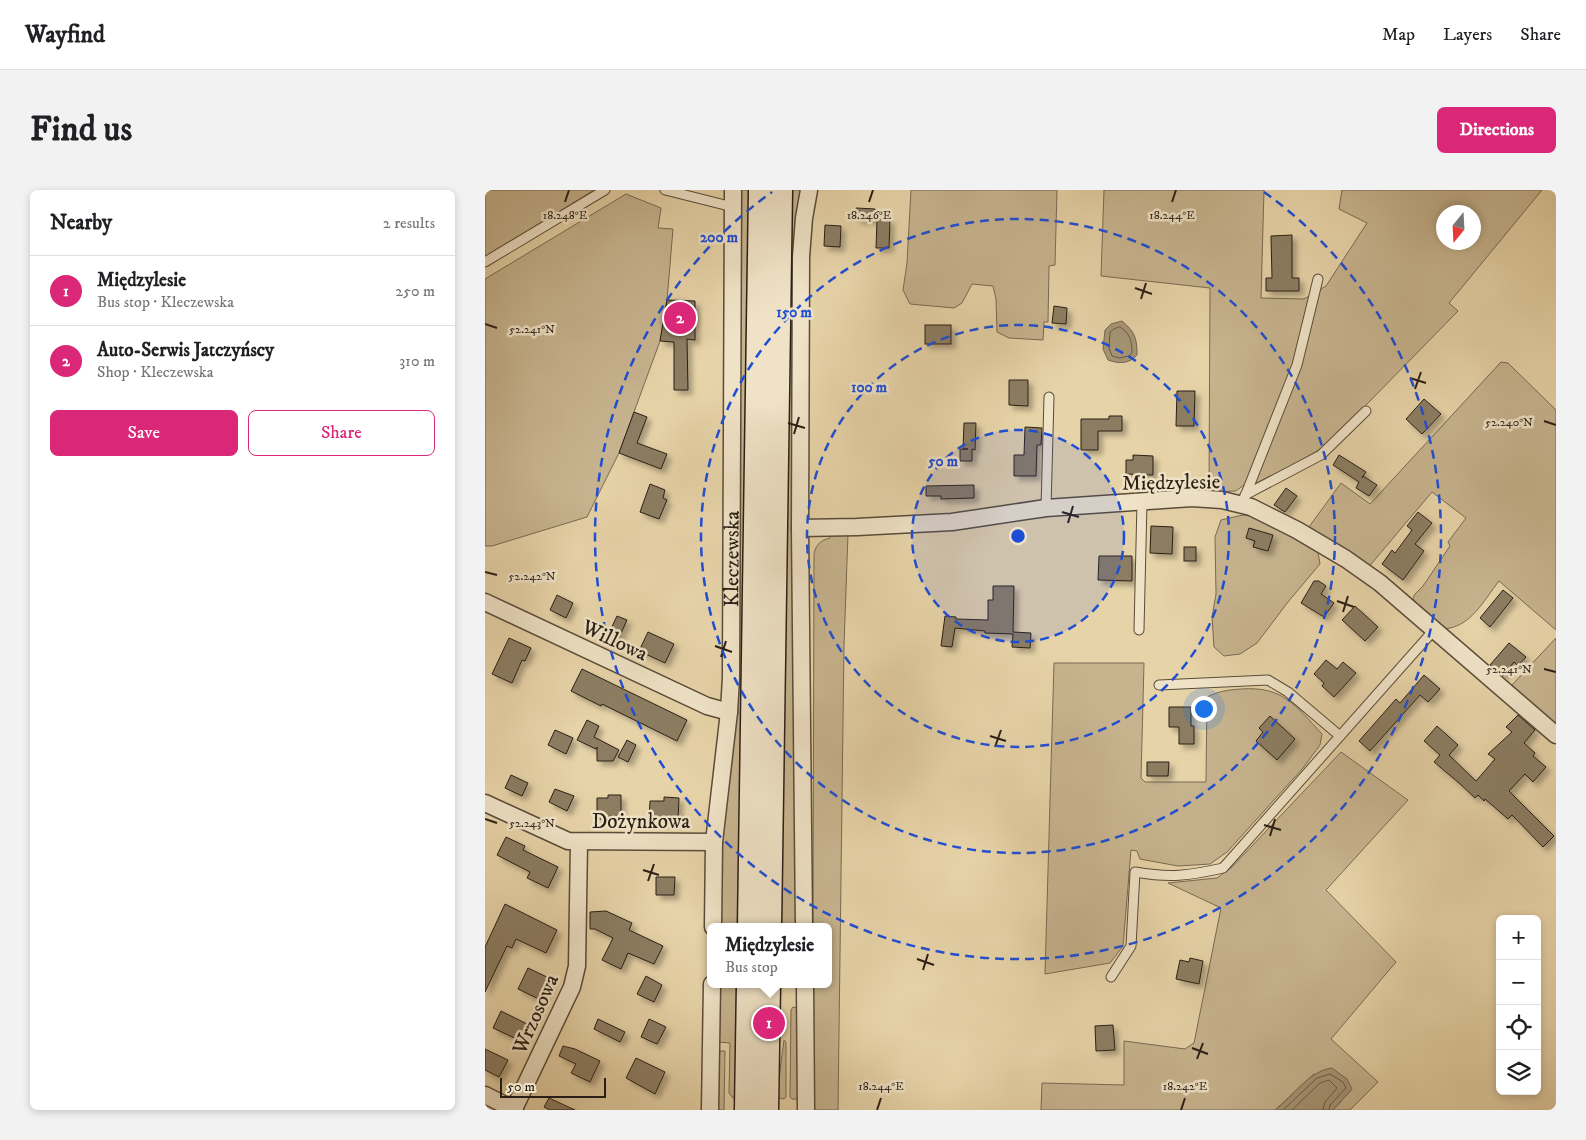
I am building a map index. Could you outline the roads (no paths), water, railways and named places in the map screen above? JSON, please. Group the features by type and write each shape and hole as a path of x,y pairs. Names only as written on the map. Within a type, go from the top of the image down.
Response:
{"main road":[{"name":"Kleczewska","path":"749,923 760,190"},
{"name":"Kleczewska","path":"770,923 781,190"},
{"path":"747,1110 748,988"},
{"path":"767,1110 769,988"}],"street":[{"name":"Kleczewska","path":"713,923 714,842 729,712 731,677 733,190"},
{"path":"805,923 800,528 801,257 804,218 809,190"},
{"name":"Międzylesie","path":"800,528 952,522 1046,508 1201,498 1243,500 1346,559 1381,584 1556,735"},
{"name":"Willowa","path":"485,602 707,706 729,712"},
{"name":"Dożynkowa","path":"485,803 568,841 714,842"},
{"name":"Wrzosowa","path":"514,1110 575,977 577,966 579,842"},
{"path":"710,1110 712,988"},
{"path":"805,988 806,1110"},
{"path":"485,1095 514,1110"}],"lane":[{"path":"485,262 605,190"},
{"path":"665,190 733,207"},
{"path":"1243,500 1297,366 1318,280"},
{"path":"1046,508 1049,397"},
{"path":"1243,500 1321,456 1366,411"},
{"path":"1139,630 1142,502"},
{"path":"1111,977 1131,946 1135,872 1160,876 1176,876 1191,875 1223,868 1434,630"},
{"path":"1159,685 1268,680 1288,692 1340,736"}],"water":[{"path":"1122,321 1134,336 1137,355 1127,362 1120,363 1108,360 1103,349 1105,330 1111,324"},
{"path":"1332,1068 1347,1079 1352,1089 1333,1110 1275,1110 1308,1079 1323,1070"}],"place":[{"name":"Auto-Serwis Jatczyńscy","path":"680,318"},
{"name":"Międzylesie","path":"769,1023"}]}
